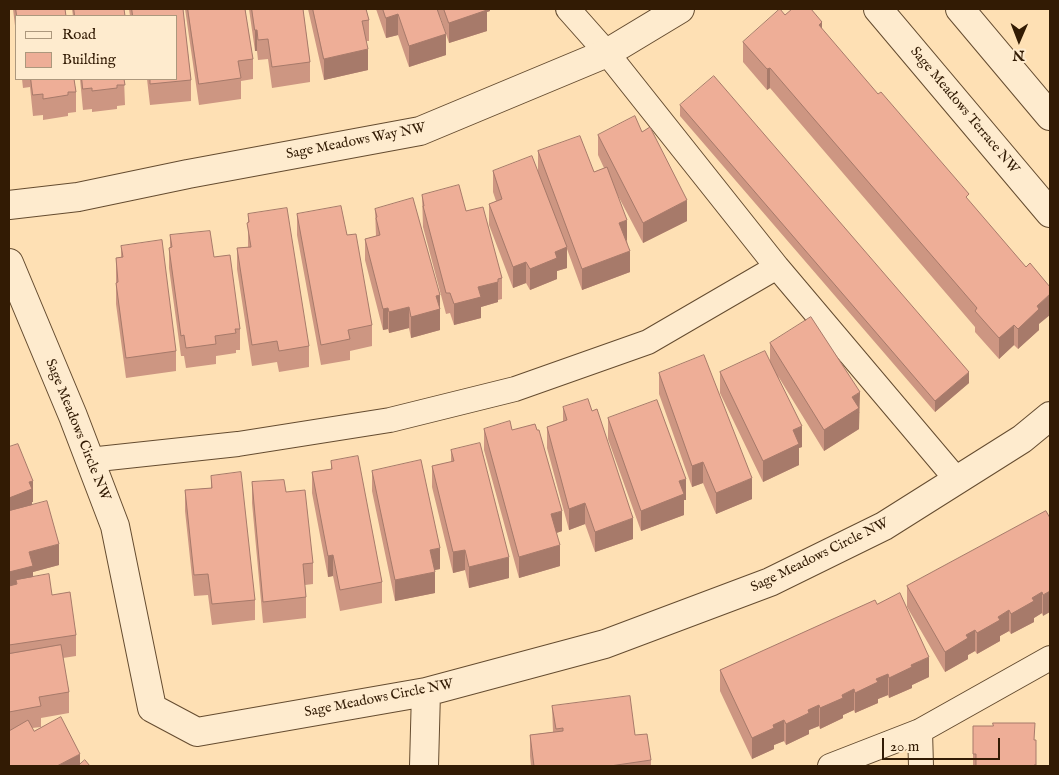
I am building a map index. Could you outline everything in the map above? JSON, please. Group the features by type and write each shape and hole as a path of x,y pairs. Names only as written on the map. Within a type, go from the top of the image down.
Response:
{"street":[{"name":"Sage Meadows Way NW","path":"9,205 78,197 188,174 420,131 607,53 680,9"},
{"name":"Sage Meadows Terrace NW","path":"878,9 1050,214"},
{"path":"960,9 1050,116"},
{"name":"Sage Meadows Circle NW","path":"9,263 73,416 115,526 152,708 196,732 426,692 605,644 770,582 884,526 1022,439 1050,416"},
{"path":"424,766 426,692"}],"lane":[{"path":"568,9 607,53 777,267 957,480"},
{"path":"89,460 238,444 390,420 516,389 648,342 777,267"},
{"path":"830,766 920,731 1050,658"},
{"path":"920,731 921,766"}],"building":[{"path":"16,9 65,9 66,15 17,15"},
{"path":"74,9 124,9 125,15 75,15"},
{"path":"132,9 183,9 191,80 150,84 150,80 178,80 178,15 133,15"},
{"path":"188,9 245,9 253,59 238,61 241,78 199,84"},
{"path":"252,9 303,9 310,62 272,67 268,39 258,40"},
{"path":"313,9 366,9 369,20 362,21 368,49 324,59"},
{"path":"383,9 437,9 446,34 409,46 398,14 386,18"},
{"path":"444,9 487,9 487,10 449,23"},
{"path":"780,9 785,15 792,9 811,9 822,22 819,25 878,94 881,92 969,194 966,197 1026,267 1030,263 1050,287 1050,294 1037,306 1039,309 1018,329 1014,325 999,338 975,311 977,308 770,68 767,69 743,42"},
{"path":"714,76 969,372 935,401 680,105"},
{"path":"31,80 74,80 76,92 68,92 68,95 43,99 43,94 33,95"},
{"path":"82,80 124,80 125,85 117,85 117,88 92,91 92,88 83,89"},
{"path":"635,116 642,132 650,127 687,200 643,223 598,135"},
{"path":"580,136 594,172 607,167 627,220 619,223 630,251 582,269 538,151"},
{"path":"532,156 567,247 555,252 557,258 530,269 526,262 513,267 489,204 502,199 493,171"},
{"path":"459,185 466,211 483,207 502,278 498,279 498,282 478,287 481,297 454,304 450,293 446,293 423,206 422,195"},
{"path":"413,198 440,295 436,296 440,309 411,317 409,307 389,312 388,308 383,309 365,239 380,235 375,209"},
{"path":"341,206 347,235 356,234 372,325 348,330 350,339 321,345 297,214"},
{"path":"287,208 309,346 279,351 277,341 252,345 237,248 251,247 247,223 249,222 248,214"},
{"path":"210,231 214,257 230,255 240,329 235,329 236,333 215,336 216,344 186,348 184,335 181,336 169,248 172,247 170,235"},
{"path":"162,240 176,351 126,358 116,283 118,282 116,258 123,257 121,246"},
{"path":"811,317 860,392 852,397 859,408 824,430 770,343"},
{"path":"765,351 802,426 793,430 799,444 763,461 720,372"},
{"path":"704,355 752,478 716,493 703,462 692,466 659,373"},
{"path":"588,399 592,411 597,409 633,518 595,532 585,503 569,509 547,427 567,420 563,407"},
{"path":"657,400 686,479 679,481 684,494 641,511 608,418"},
{"path":"510,421 512,430 535,424 537,430 539,430 562,511 551,514 560,545 519,557 484,429"},
{"path":"480,443 509,557 469,567 465,550 453,552 432,466 454,461 451,450"},
{"path":"18,444 33,481 29,482 32,489 9,498 9,447"},
{"path":"358,456 382,582 340,590 333,555 328,556 312,472 332,469 331,461"},
{"path":"421,460 440,548 430,550 435,572 395,580 372,471"},
{"path":"241,472 255,600 212,604 208,574 194,575 185,490 212,488 211,476"},
{"path":"284,480 286,492 305,490 313,563 303,564 306,597 263,602 252,482"},
{"path":"47,501 59,544 29,552 33,566 9,572 9,511"},
{"path":"1046,511 1050,518 1050,591 1043,595 1042,592 1032,598 1034,601 1011,614 1009,610 998,617 1000,620 977,633 975,630 966,635 968,638 945,652 907,586"},
{"path":"49,574 52,595 70,592 76,635 9,645 9,586 17,584 16,580"},
{"path":"900,593 929,657 889,678 888,674 876,679 878,682 855,693 854,689 842,695 843,698 820,708 819,705 808,710 809,713 786,724 784,720 773,725 774,728 752,738 720,670 875,600 877,604"},
{"path":"61,645 69,692 39,697 41,706 9,712 9,654"},
{"path":"630,696 635,735 647,734 651,760 610,766 534,766 530,735 563,731 563,728 556,729 552,706"},
{"path":"61,717 80,754 57,766 9,766 9,731 28,720 34,731"},
{"path":"993,723 1035,723 1036,765 976,766 976,754 973,754 973,726 993,726"},
{"path":"85,760 90,766 78,766"}]}
